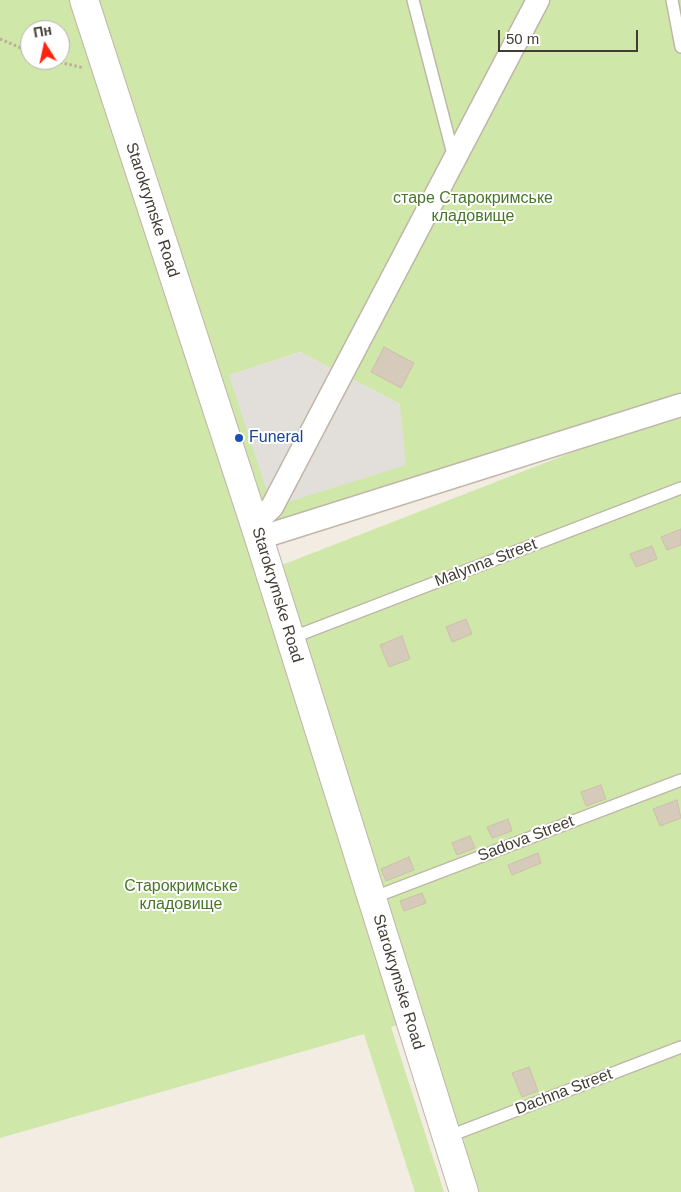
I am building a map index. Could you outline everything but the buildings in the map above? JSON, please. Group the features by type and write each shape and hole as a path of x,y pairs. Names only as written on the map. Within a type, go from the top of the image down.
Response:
{"street":[{"name":"Starokrymske Road","path":"84,0 256,531 464,1192"},
{"path":"256,531 272,506 538,0"},
{"path":"256,531 681,405"}],"lane":[{"path":"413,0 454,160"},
{"path":"672,0 681,47"},
{"name":"Malynna Street","path":"290,638 681,488"},
{"name":"Sadova Street","path":"372,898 681,780"},
{"name":"Dachna Street","path":"446,1138 681,1046"}],"path":[{"path":"0,39 20,48"},
{"path":"70,64 107,72"}],"green space":[{"path":"0,0 681,0 681,405 259,538 269,570 681,410 681,1192 464,1192 410,1021 391,1027 444,1192 415,1192 364,1034 0,1138","holes":["300,352 400,404 230,375"]}],"shaded area":[{"path":"300,352 400,404 406,465 272,507 229,375"}],"place":[{"name":"Funeral","path":"239,438"}],"park label":[{"name":"старе Старокримське кладовище","path":"473,208"},
{"name":"Старокримське кладовище","path":"181,896"}]}
